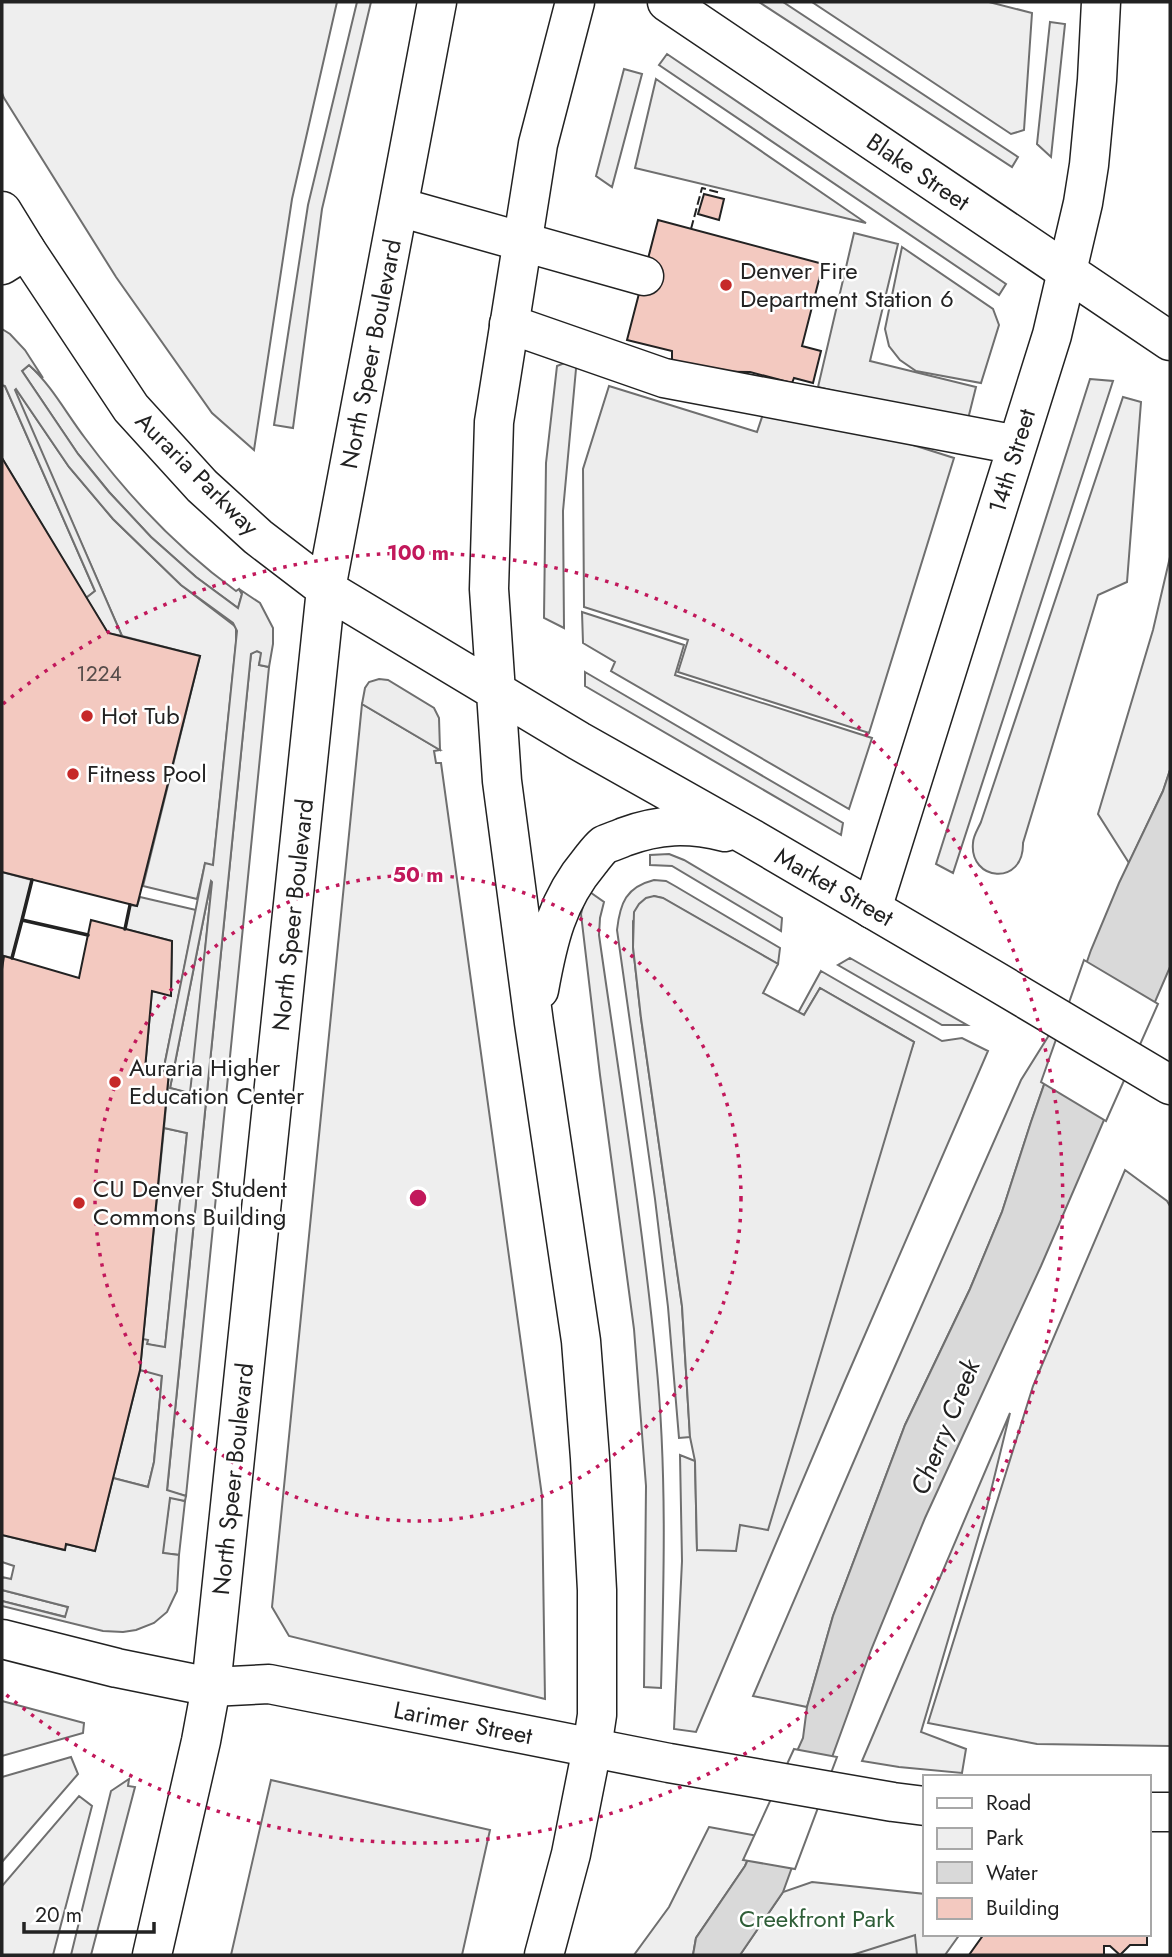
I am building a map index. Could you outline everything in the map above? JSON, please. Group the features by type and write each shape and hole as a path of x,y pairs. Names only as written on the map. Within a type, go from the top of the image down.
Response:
{"main road":[{"name":"North Speer Boulevard","path":"152,1955 211,1687 326,589 437,2"},
{"path":"544,1955 570,1854 597,1715 597,1590 581,1341 534,1023 502,780 489,589 494,422 538,144 575,2"},
{"name":"Blake Street","path":"667,2 1170,341"},
{"name":"14th Street","path":"872,909 1052,335 1083,203 1089,165 1101,2"},
{"path":"399,207 644,276"},
{"name":"Auraria Parkway","path":"2,211 14,257 131,408 202,486 258,537 326,589 496,690"},
{"path":"509,324 664,378 1017,445"},
{"name":"Market Street","path":"496,690 1170,1085"},
{"path":"534,1023 554,923 574,880 604,845 638,832 673,825 700,826 751,838"},
{"name":"Larimer Street","path":"2,1639 117,1668 211,1687 269,1684 669,1763 909,1804"},
{"path":"1151,1812 1170,1812"}],"green space":[{"path":"2,2 337,2 292,199 254,450 212,413 116,277 4,98"},
{"path":"357,2 371,2 322,209 293,428 274,425 308,205"},
{"path":"759,2 783,2 1018,157 1012,167"},
{"path":"812,2 989,2 1032,13 1024,130 1011,134"},
{"path":"1050,22 1065,24 1051,157 1037,144"},
{"path":"667,54 1006,284 999,295 659,65"},
{"path":"624,69 642,74 612,187 596,176"},
{"path":"656,79 866,223 635,168"},
{"path":"902,247 993,309 999,325 981,383 916,371 900,360 889,346 885,329"},
{"path":"577,358 563,511 564,628 544,618 546,463 557,366"},
{"path":"29,365 45,382 101,460 136,501 194,558 236,591 239,589 242,594 238,608 196,577 151,537 109,492 78,454 22,371"},
{"path":"1090,379 1113,381 953,873 936,864"},
{"path":"2,385 5,386 95,591 86,598 2,458"},
{"path":"16,389 69,467 113,519 181,585 236,627 213,866 205,864 197,899 143,886 200,656 122,636 14,390"},
{"path":"1123,397 1141,402 1127,582 1098,595 1021,857 1015,867 997,874 979,865 974,856 974,838"},
{"path":"1170,557 1170,770 1129,863 1098,814 1153,630"},
{"path":"582,612 684,645 675,675 872,738 849,809 611,671 615,662 583,643"},
{"path":"251,653 262,653 259,665 269,667 186,1496 167,1491"},
{"path":"585,672 843,823 841,835 585,686"},
{"path":"362,704 440,750 434,751 436,763 441,763 542,1496 545,1699 289,1636 272,1607"},
{"path":"669,854 684,860 782,918 781,931 672,866 650,865 650,855"},
{"path":"654,880 666,881 780,948 778,964 654,896 633,921 633,947 641,1018 682,1306 690,1437 679,1438 668,1307 655,1199 617,930 626,898 637,887"},
{"path":"212,881 191,1094 170,1088"},
{"path":"587,890 604,902 599,935 637,1200 656,1360 663,1483 661,1688 644,1687 646,1486 634,1329 581,914"},
{"path":"140,897 196,910 163,1072 145,1069 152,991 171,995 172,941 125,929 130,905 137,906"},
{"path":"850,958 967,1025 942,1025 838,965"},
{"path":"821,971 942,1041 962,1038 988,1051 696,1732 674,1729 682,1561 680,1455 695,1461 697,1550 740,1525 914,1042 820,988 804,1015 798,1013"},
{"path":"1076,992 1002,1212 970,1289 905,1425 833,1616 807,1707 753,1696 1021,1080"},
{"path":"164,1128 187,1133 165,1348 147,1344 143,1339"},
{"path":"140,1370 162,1375 154,1462 148,1487 113,1478"},
{"path":"1010,1413 986,1511 921,1732 966,1749 962,1773 862,1761"},
{"path":"170,1497 185,1501 179,1555 162,1553"},
{"path":"2,1590 68,1607 66,1617 2,1601"},
{"path":"2,1701 84,1723 83,1733 2,1756"},
{"path":"71,1757 78,1774 2,1862 2,1777"},
{"path":"129,1779 128,1786 135,1787 91,1955 71,1955 111,1791"},
{"path":"79,1796 92,1806 53,1955 2,1955 2,1886"},
{"path":"709,1827 758,1836 745,1866 696,1938 693,1955 634,1955 669,1907"},
{"name":"Creekfront Park","path":"812,1882 923,1894 923,1936 959,1936 945,1955 740,1955 783,1892"}],"shaded area":[{"path":"854,233 898,244 870,361 976,387 967,423 818,387"},
{"path":"2,329 25,350 43,378 29,365 22,371 78,454 109,492 151,537 196,577 238,608 242,594 239,589 260,603 273,628 269,667 259,665 261,653 257,651 251,654 167,1490 186,1496 185,1501 170,1498 163,1553 179,1555 177,1591 167,1612 154,1623 123,1632 103,1631 2,1606 2,1601 65,1617 68,1607 2,1590 2,1577 11,1579 14,1566 2,1562 2,1535 64,1550 66,1544 95,1551 113,1478 148,1487 154,1462 162,1376 140,1370 143,1339 148,1340 147,1344 165,1347 187,1133 164,1128 169,1073 163,1072 205,863 213,865 237,631 233,623 181,585 113,519 69,467 16,389 122,636 108,633 86,598 95,591 5,386 2,385","holes":["212,882 190,1093 170,1088"]},
{"path":"609,386 757,432 768,399 954,458 869,733 678,672 688,640 584,607 583,469"},
{"path":"388,680 434,708 439,718 440,750 362,704 369,682"},
{"path":"2,872 32,880 12,958 4,956 2,969"},
{"path":"646,898 663,898 778,964 763,993 804,1015 820,988 914,1042 768,1530 740,1525 736,1551 697,1550 695,1461 690,1437 682,1306 633,947 634,912"},
{"path":"1125,1170 1170,1206 1170,1746 1037,1744 928,1723 1033,1386"},
{"path":"271,1780 490,1830 462,1955 231,1955"},
{"path":"915,1935 917,1955 852,1955 906,1938"}],"water":[{"name":"Cherry Creek","path":"1170,770 1170,967 1041,1266 925,1518 871,1650 783,1892 740,1955 693,1955 696,1938 745,1866 803,1738 807,1707 833,1616 905,1425 970,1289 1002,1212 1091,950"}],"pier":[{"path":"1084,960 1158,1004 1106,1121 1041,1082"},
{"path":"794,1749 837,1757 795,1869 743,1860"}],"building":[{"path":"704,194 724,199 719,220 698,214"},
{"path":"658,220 823,264 802,346 821,351 813,383 794,378 792,383 750,372 672,371 672,351 627,340"},
{"path":"2,458 108,633 200,656 137,906 2,872"},
{"name":"CU Denver Student Commons Building","path":"91,920 172,941 171,996 152,991 145,1069 169,1072 140,1370 95,1551 66,1544 65,1550 2,1535 2,969 4,956 79,978"},
{"path":"983,1936 1147,1936 1147,1945 1130,1945 1120,1955 1110,1946 1104,1946 1104,1955 969,1955"}],"fence":[{"path":"691,229 702,188 721,193"}],"wall":[{"path":"32,880 22,920 88,935"},
{"path":"125,929 130,905"},
{"path":"12,958 22,920"}],"place":[{"name":"Denver Fire Department Station 6","path":"726,285"},
{"name":"Hot Tub","path":"87,716"},
{"name":"Fitness Pool","path":"73,774"},
{"name":"Auraria Higher Education Center","path":"115,1082"},
{"name":"CU Denver Student Commons Building","path":"79,1203"}]}
